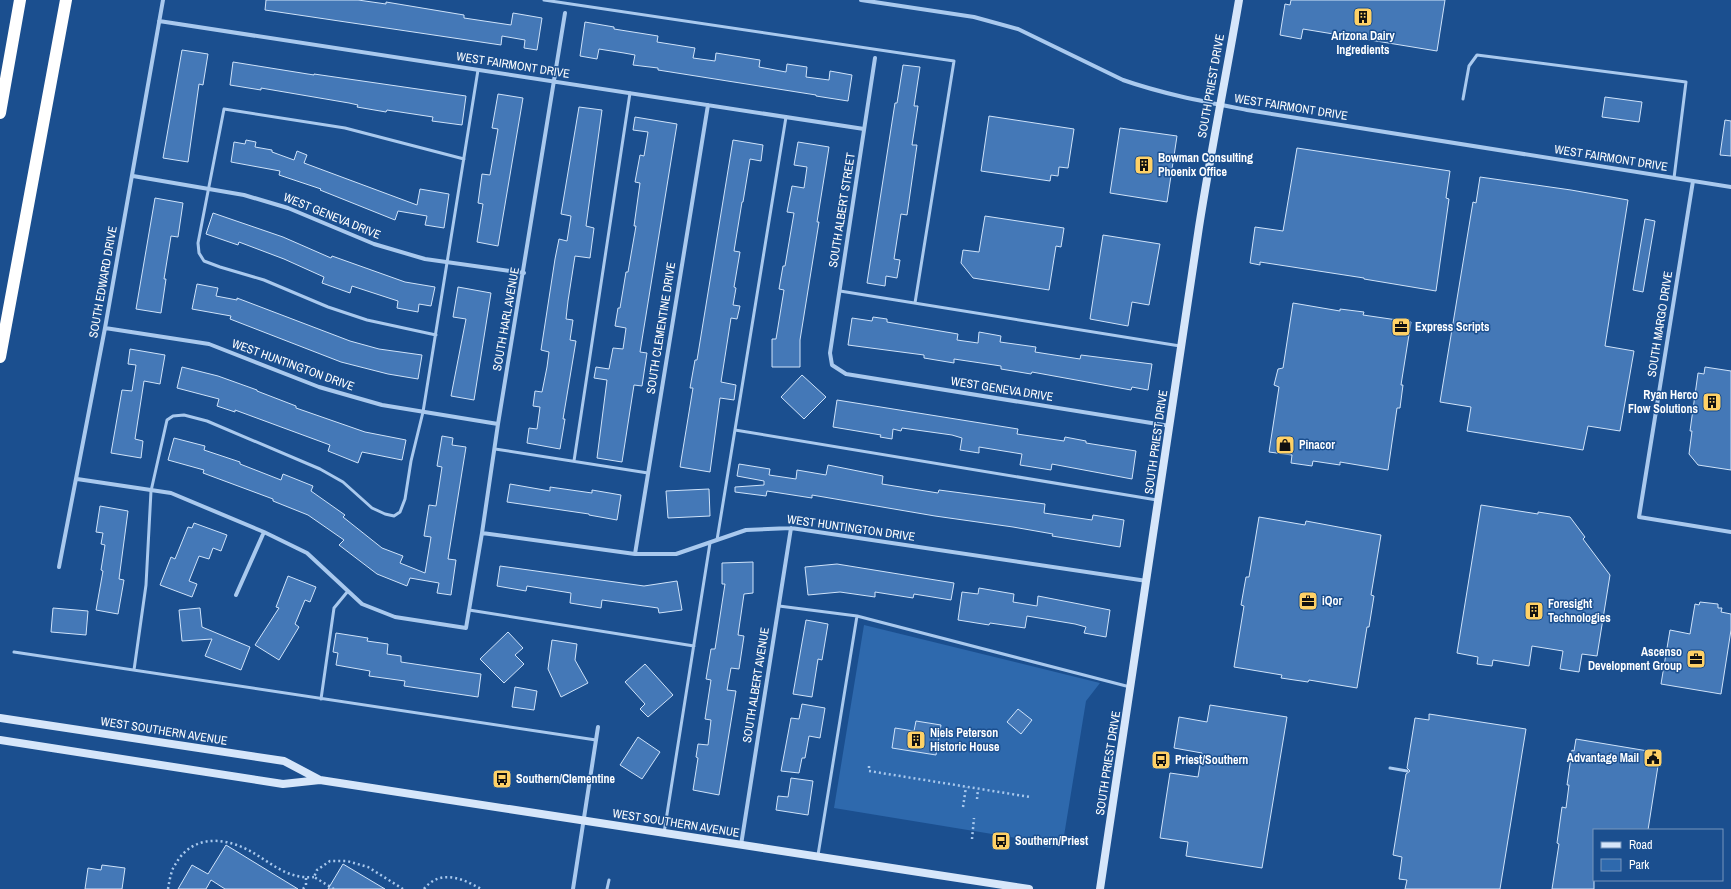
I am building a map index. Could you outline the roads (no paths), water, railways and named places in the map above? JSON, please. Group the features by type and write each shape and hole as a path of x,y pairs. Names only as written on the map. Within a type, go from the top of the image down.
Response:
{"highway":[{"path":"0,114 20,0"},
{"path":"0,356 66,0"}],"main road":[{"name":"SOUTH PRIEST DRIVE","path":"1100,889 1148,582 1200,224 1239,0"},
{"name":"WEST SOUTHERN AVENUE","path":"0,718 284,761 320,780"},
{"name":"WEST SOUTHERN AVENUE","path":"0,740 283,784 320,780 1029,889"}],"street":[{"name":"SOUTH EDWARD DRIVE","path":"60,567 133,176 163,0"},
{"name":"WEST FAIRMONT DRIVE","path":"861,0 974,17 1018,28 1123,80 1139,86 1220,105 1731,187"},
{"name":"SOUTH HARL AVENUE","path":"348,591 362,604 395,617 466,628 565,13"},
{"name":"WEST FAIRMONT DRIVE","path":"159,21 864,129"},
{"name":"SOUTH ALBERT STREET","path":"832,365 830,353 874,58"},
{"name":"SOUTH CLEMENTINE DRIVE","path":"635,554 708,105"},
{"name":"WEST GENEVA DRIVE","path":"133,176 244,195 288,208 374,244 425,259 524,273"},
{"name":"SOUTH MARGO DRIVE","path":"1693,181 1639,517 1731,532"},
{"name":"WEST HUNTINGTON DRIVE","path":"105,328 209,344 319,387 382,405 498,424"},
{"name":"WEST GENEVA DRIVE","path":"832,365 846,374 1170,426"},
{"path":"77,479 171,493 264,532 307,553 348,591"},
{"name":"WEST HUNTINGTON DRIVE","path":"482,533 635,554 676,554 746,530 791,528 1148,582"},
{"name":"SOUTH ALBERT AVENUE","path":"741,845 791,528"},
{"path":"236,595 264,532"},
{"path":"573,889 598,727"}],"lane":[{"path":"544,0 954,61 915,303"},
{"path":"1463,99 1469,66 1477,54 1686,82 1674,178"},
{"path":"134,670 146,585 151,490 167,420 173,416 184,415 208,421 320,468 343,482 372,508 394,516 400,512 405,499 411,461 423,412 478,70"},
{"path":"574,462 630,93"},
{"path":"436,335 361,318 328,307 264,280 204,261 199,253 198,244 224,109 345,128 464,159"},
{"path":"717,540 786,117"},
{"path":"840,291 1182,347"},
{"path":"735,430 1160,500"},
{"path":"494,449 648,473"},
{"path":"664,833 710,543"},
{"path":"321,698 334,608 348,591"},
{"path":"779,606 857,616 1131,687"},
{"path":"469,610 694,646"},
{"path":"818,857 857,616"},
{"path":"14,652 596,740"},
{"path":"1390,768 1407,771"},
{"path":"607,889 609,880"}],"place":[{"name":"Arizona Dairy Ingredients","path":"1363,17"},
{"name":"Bowman Consulting Phoenix Office","path":"1144,165"},
{"name":"Express Scripts","path":"1401,327"},
{"name":"Ryan Herco Flow Solutions","path":"1712,402"},
{"name":"Pinacor","path":"1285,445"},
{"name":"iQor","path":"1308,601"},
{"name":"Foresight Technologies","path":"1534,611"},
{"name":"Ascenso Development Group","path":"1696,659"},
{"name":"Niels Peterson Historic House","path":"916,740"},
{"name":"Advantage Mail","path":"1653,758"},
{"name":"Priest/Southern","path":"1161,760"},
{"name":"Southern/Clementine","path":"502,779"},
{"name":"Southern/Priest","path":"1001,841"}]}
